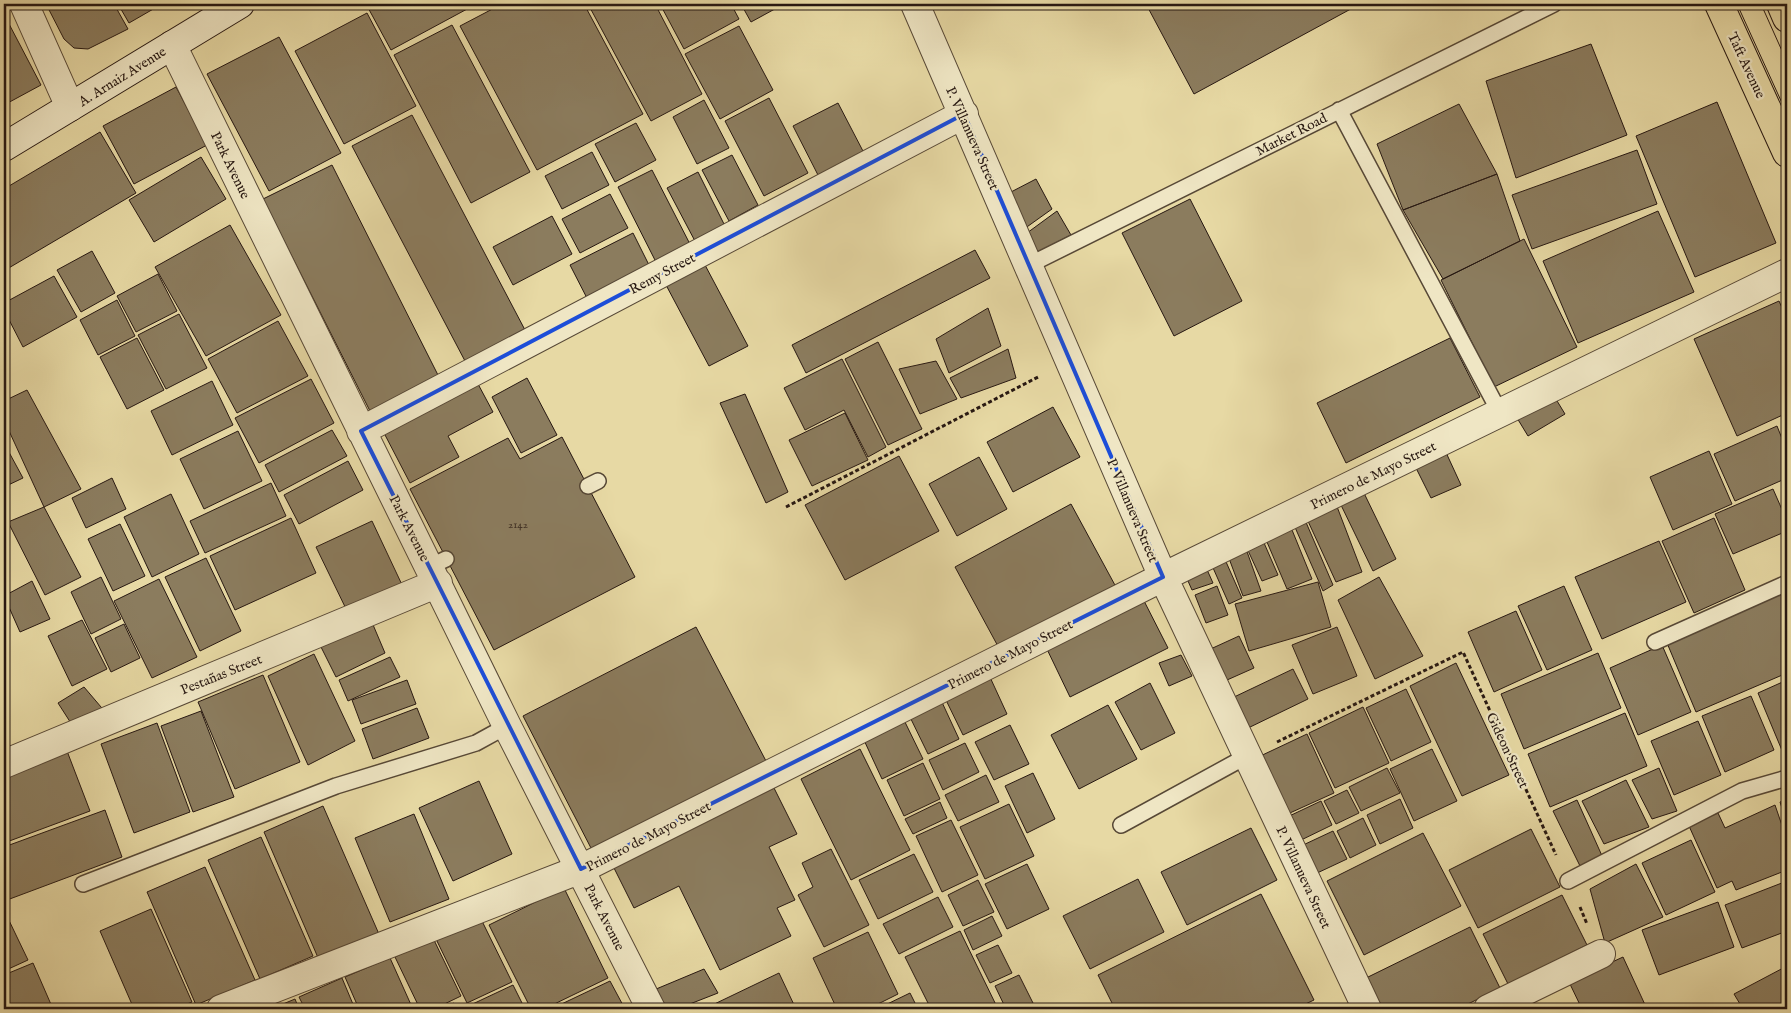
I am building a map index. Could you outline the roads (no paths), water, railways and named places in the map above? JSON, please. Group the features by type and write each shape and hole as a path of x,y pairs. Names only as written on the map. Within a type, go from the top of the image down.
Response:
{"main road":[{"name":"Taft Avenue","path":"1719,4 1787,153"},
{"path":"1781,4 1787,18"}],"street":[{"path":"24,4 70,107"},
{"name":"A. Arnaiz Avenue","path":"4,147 240,4"},
{"name":"P. Villanueva Street","path":"915,4 1162,577 1367,1009"},
{"name":"Park Avenue","path":"172,45 361,431 438,570 507,726 651,1009"},
{"name":"Remy Street","path":"361,431 964,114"},
{"name":"Primero de Mayo Street","path":"221,1009 581,870 1162,577 1787,273"},
{"name":"Pestañas Street","path":"4,764 438,570"},
{"path":"1488,1009 1600,954"}],"lane":[{"name":"Market Road","path":"1029,265 1554,4"},
{"path":"1339,110 1500,412"},
{"path":"1655,642 1787,583"},
{"path":"83,884 336,786 476,743 507,726"},
{"path":"1122,825 1247,756"},
{"path":"1568,881 1742,791 1787,778"}],"tram line":[{"path":"1737,4 1787,114"},
{"path":"1761,4 1787,62"}]}
